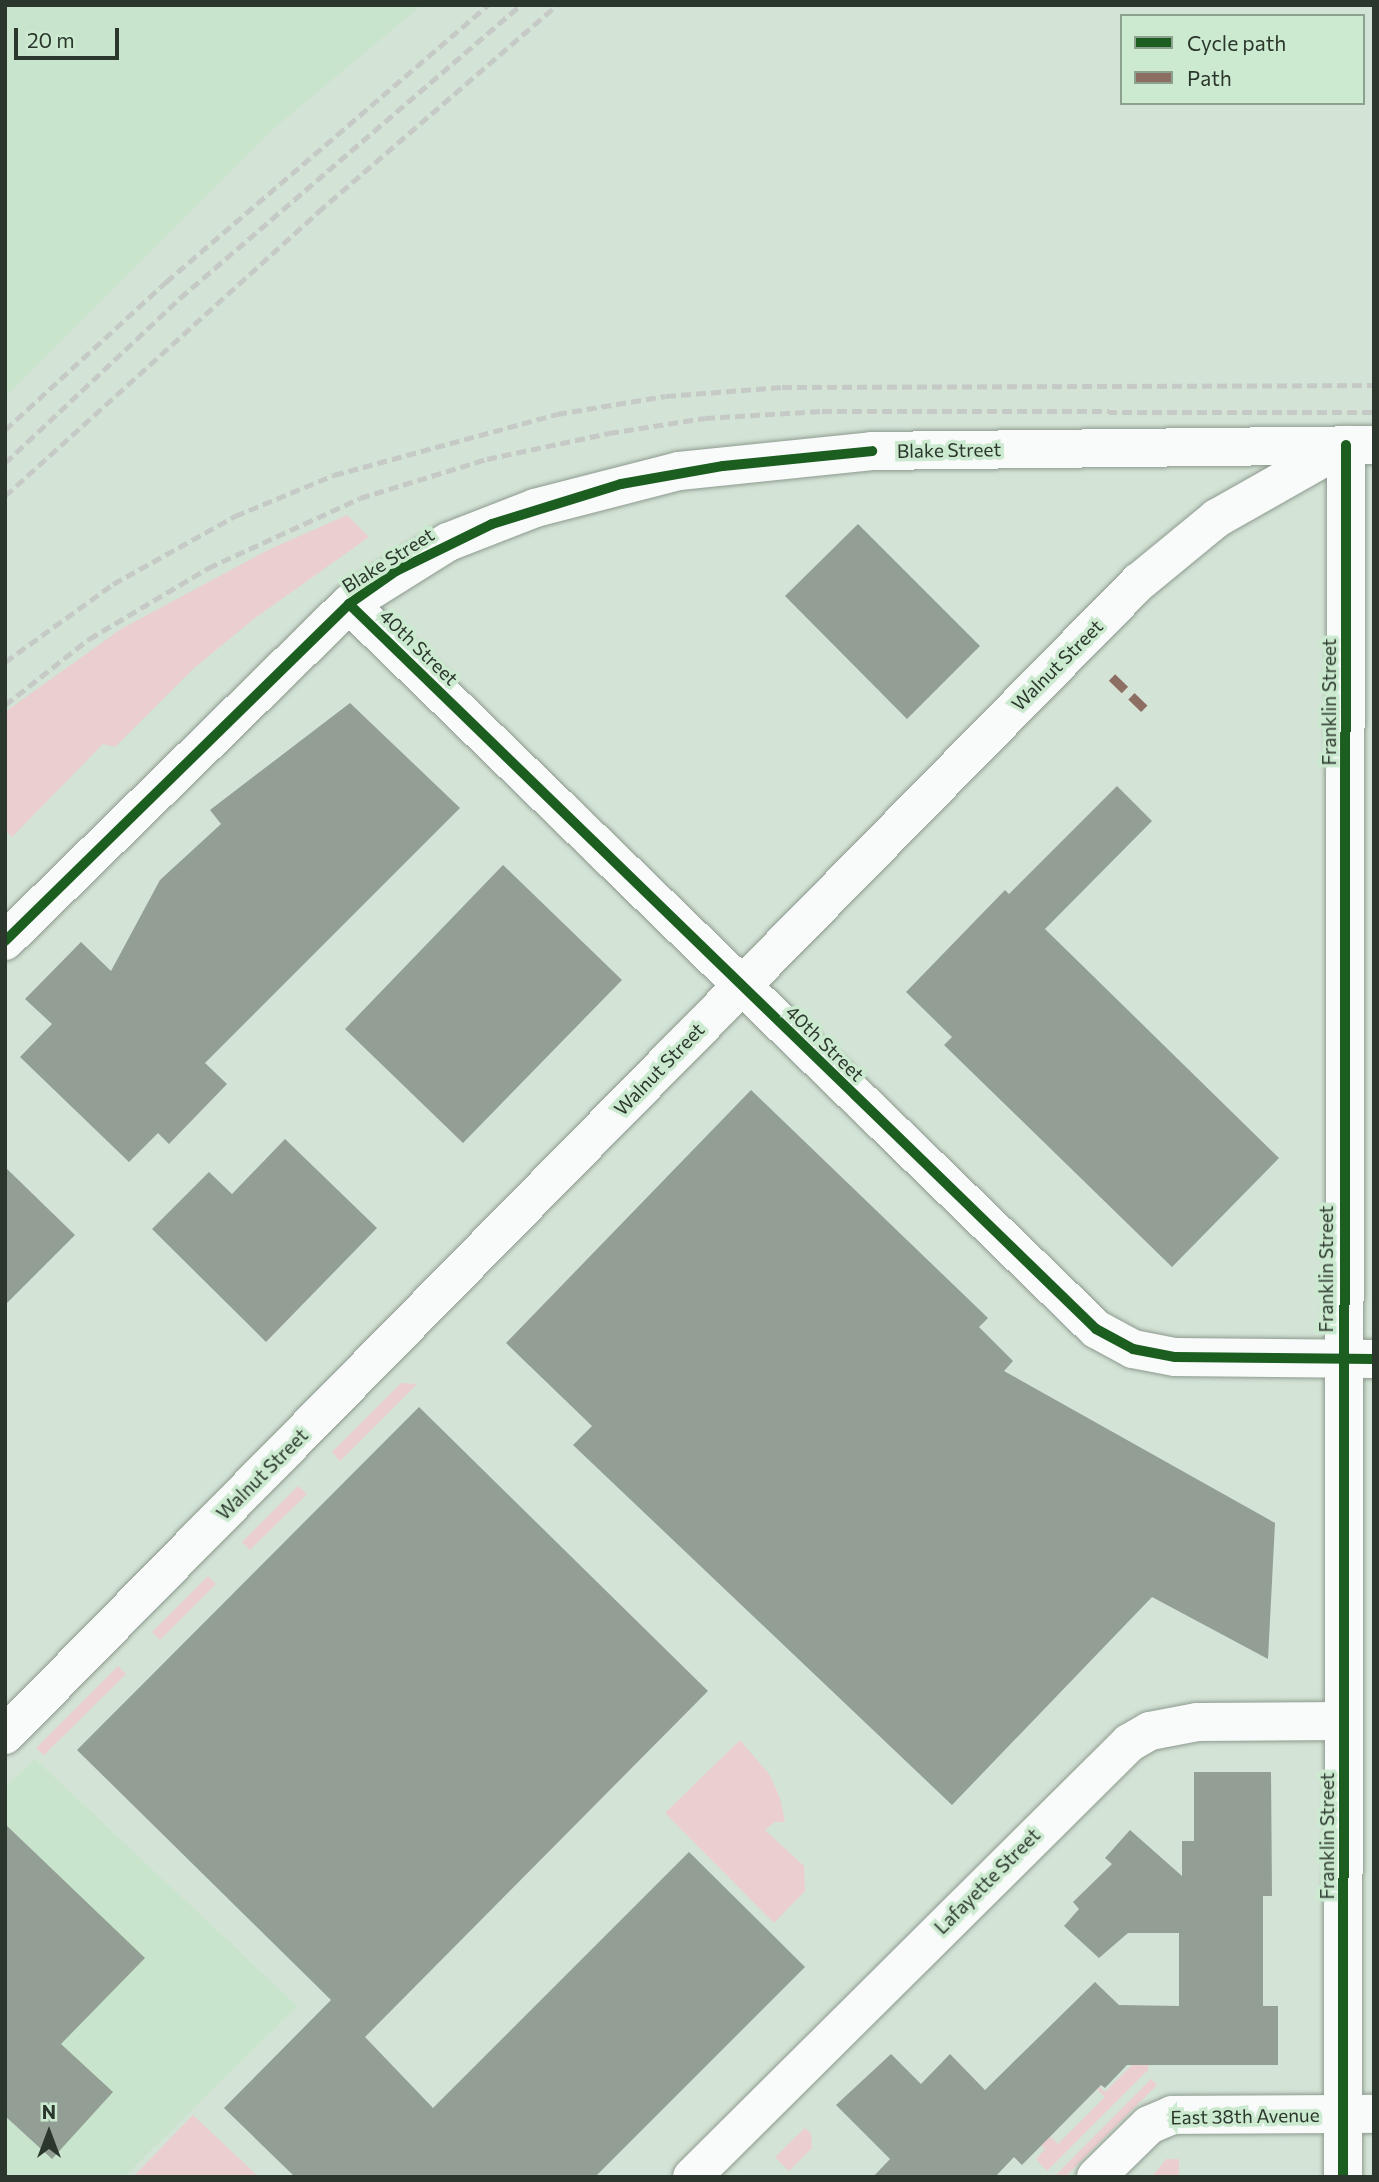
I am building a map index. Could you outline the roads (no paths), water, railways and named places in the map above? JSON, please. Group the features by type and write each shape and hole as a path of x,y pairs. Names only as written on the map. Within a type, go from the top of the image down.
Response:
{"street":[{"name":"Blake Street","path":"5,941 349,604 396,571 492,524 574,495 679,471 872,452 1360,445"},
{"name":"Walnut Street","path":"5,1735 1139,582 1217,518 1360,445"},
{"name":"Franklin Street","path":"1343,2177 1359,2114 1344,1721 1359,1545 1360,445"},
{"name":"40th Street","path":"349,604 1096,1329 1133,1349 1175,1357 1359,1359"},
{"name":"Lafayette Street","path":"692,2177 1129,1742 1150,1731 1197,1722 1344,1721"},
{"name":"East 38th Avenue","path":"1096,2177 1159,2118 1183,2114 1359,2114"}],"railway":[{"path":"5,430 166,282 488,5"},
{"path":"5,463 180,298 521,5"},
{"path":"5,496 318,212 557,5"},
{"path":"5,662 113,584 235,516 334,475 557,414 666,396 782,387 1374,385"},
{"path":"5,705 89,639 208,568 360,498 487,459 609,433 705,418 822,411 1374,412"}]}
